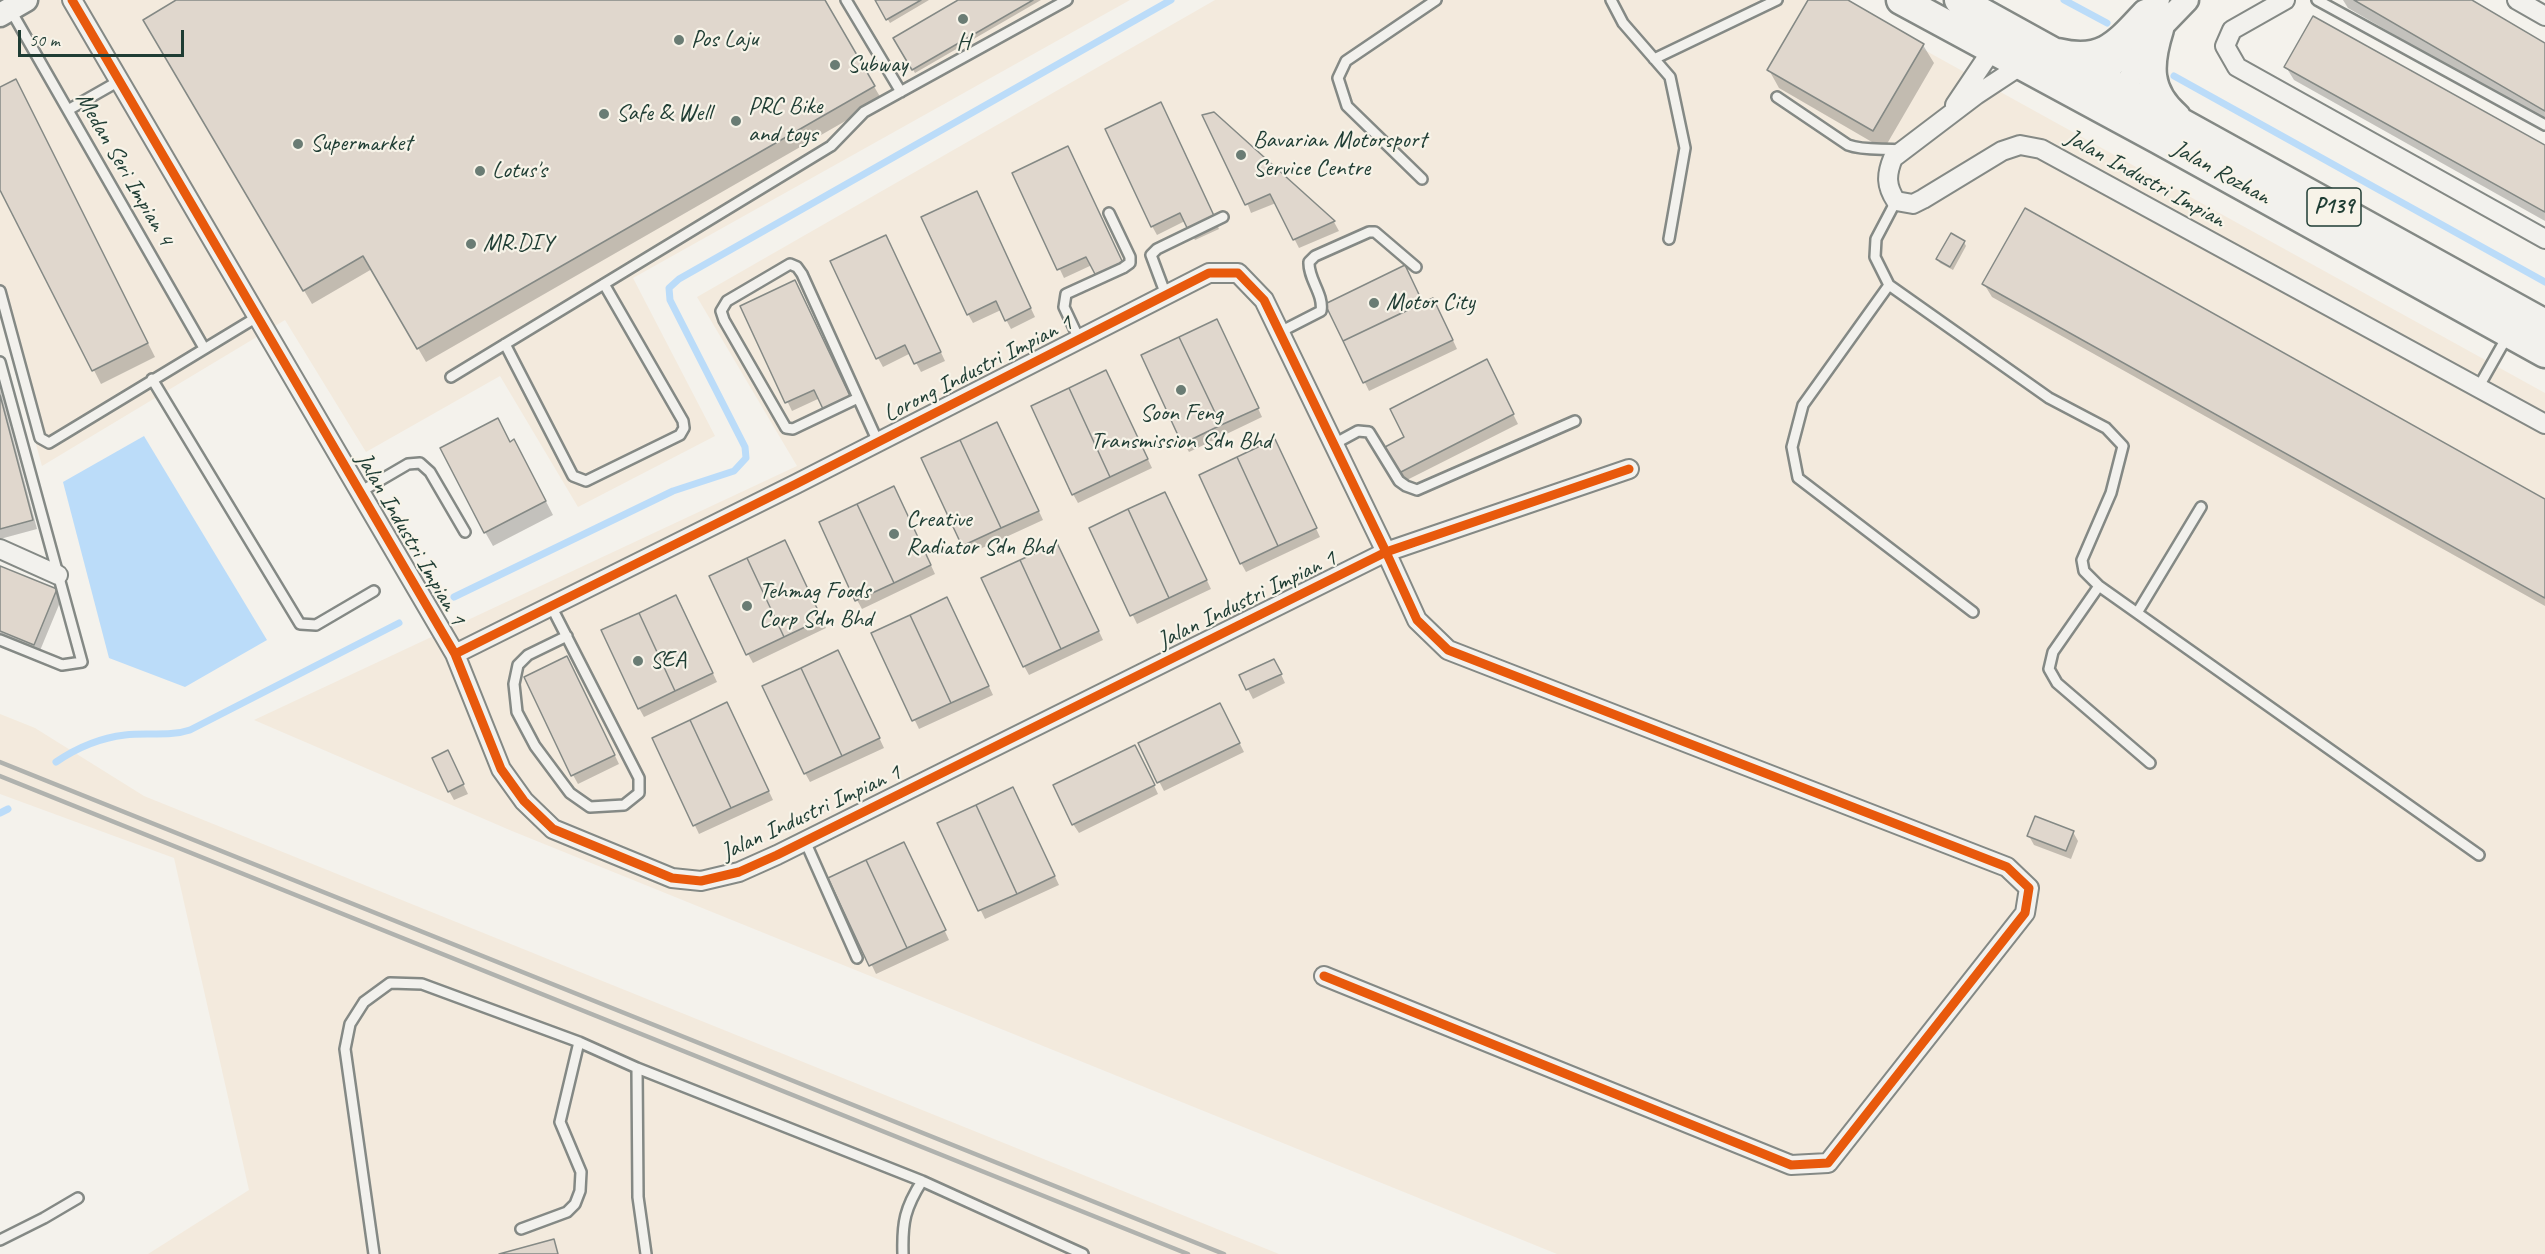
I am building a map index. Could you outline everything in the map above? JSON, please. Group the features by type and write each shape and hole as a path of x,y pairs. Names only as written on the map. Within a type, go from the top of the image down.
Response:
{"main road":[{"name":"Jalan Rozhan","path":"1901,0 2009,60 2030,61 2187,126 2545,324"},
{"name":"Jalan Rozhan","path":"1959,0 2050,51 2151,125 2158,139 2545,353"},
{"path":"2050,51 2078,58 2102,52 2119,43 2154,14"},
{"path":"2154,14 2151,72 2156,91 2163,106 2187,126"},
{"path":"2009,60 2158,139"}],"street":[{"name":"Jalan Industri Impian 1","path":"72,0 455,654 501,769 524,801 552,829 672,878 701,881 739,872 1386,552 1629,469"},
{"path":"2108,92 2154,14 2187,0"},
{"path":"2284,0 2232,30 2224,46 2237,67 2545,239"},
{"path":"2517,0 2545,16"},
{"path":"1947,116 2009,60"},
{"path":"1896,201 1889,190 1887,172 1893,159 1947,116 2009,60"},
{"name":"Jalan Industri Impian","path":"1896,201 1913,204 2002,151 2020,145 2041,149 2545,424"},
{"name":"Lorong Industri Impian 1","path":"455,654 1209,273 1238,273 1264,300 1417,620 1448,650 2007,867 2029,888 2025,913 1828,1163 1791,1165 1324,976"},
{"path":"0,549 58,575"}],"lane":[{"path":"846,0 901,92"},
{"path":"451,377 831,146 864,112 1067,0"},
{"path":"1422,179 1347,106 1338,78 1346,61 1436,0"},
{"path":"1611,0 1623,23 1670,77 1684,148 1669,239"},
{"path":"1654,59 1776,0"},
{"path":"2317,0 2545,125"},
{"name":"Medan Seri Impian 4","path":"12,8 204,348"},
{"path":"68,110 119,81"},
{"path":"1777,97 1848,145 1859,149 1875,147 1902,150"},
{"path":"1896,201 1875,239 1875,257 1889,285 2049,398 2106,428 2122,446 2111,493 2082,560 2084,571 2099,586 2479,855"},
{"path":"1079,339 1064,307 1066,294 1130,263 1130,257 1109,213"},
{"path":"1166,295 1151,255 1156,249 1223,217"},
{"path":"1280,332 1321,311 1322,304 1309,268 1309,261 1315,256 1369,232 1375,232 1416,267"},
{"path":"858,398 793,429 786,428 724,320 722,311 727,301 790,264 797,267 802,274 878,442"},
{"path":"505,344 573,476 578,479 586,481 680,435 683,421 604,284"},
{"path":"1889,285 1803,405 1792,447 1798,478 1973,612"},
{"path":"0,291 40,438 49,443 257,317"},
{"path":"2478,388 2509,333"},
{"path":"0,362 82,662 62,665 0,640"},
{"path":"152,379 300,624 316,625 374,591"},
{"path":"1334,444 1358,431 1369,432 1400,481 1417,490 1575,421"},
{"path":"360,492 408,464 420,464 430,472 465,532"},
{"path":"2137,613 2201,507"},
{"path":"2099,586 2053,652 2049,669 2057,682 2150,763"},
{"path":"551,606 567,636 639,778 639,793 624,805 590,807 570,792 535,746 517,711 514,684 518,665 528,655 567,636"},
{"path":"805,841 857,958"},
{"path":"374,1254 345,1049 350,1024 364,1002 390,983 422,984 579,1042 637,1068 922,1181 1083,1254"},
{"path":"521,1229 567,1212 575,1204 580,1191 581,1172 560,1122 579,1042"},
{"path":"637,1068 638,1197 646,1254"},
{"path":"903,1254 902,1226 908,1203 922,1181"},
{"path":"0,1240 78,1198"}],"shaded area":[{"path":"0,0 1130,0 633,278 715,436 578,507 500,376 366,452 285,320 42,466 0,314"},
{"path":"1215,0 1834,0 2545,393 2545,1254 1557,1254 512,831 254,720 797,466 697,297"},
{"path":"0,714 35,728 144,796 1279,1254 148,1254 249,1190 174,858 0,794"}],"water":[{"path":"144,436 267,640 185,687 109,658 63,482"}],"building":[{"name":"Lotus's","path":"176,0 825,0 875,86 417,349 363,256 303,291 143,20"},
{"path":"875,0 921,0 886,20"},
{"name":"H","path":"958,0 1033,0 912,70 893,38"},
{"path":"1808,0 1848,0 1924,44 1873,131 1767,70"},
{"path":"2354,0 2472,0 2545,43 2545,111"},
{"path":"2313,16 2545,145 2545,212 2284,67"},
{"path":"16,79 148,343 92,371 0,190 0,87"},
{"path":"1161,102 1216,220 1189,232 1180,213 1151,227 1105,129"},
{"name":"Bavarian Motorsport Service Centre","path":"1214,112 1335,221 1293,240 1270,194 1245,205 1202,115"},
{"path":"1068,146 1123,263 1096,276 1086,257 1057,270 1012,173"},
{"path":"977,191 1031,308 1005,321 996,301 967,315 921,217"},
{"path":"2025,208 2545,499 2545,598 1982,284"},
{"path":"1951,233 1965,241 1950,267 1936,259"},
{"path":"886,235 941,352 914,364 905,345 876,359 830,261"},
{"name":"Motor City","path":"1405,265 1423,303 1343,341 1325,304"},
{"path":"795,280 850,396 823,409 814,390 785,403 740,306"},
{"path":"1433,298 1453,340 1363,383 1343,341"},
{"path":"1217,319 1259,408 1221,425 1179,337"},
{"name":"Soon Feng Transmission Sdn Bhd","path":"1179,337 1221,425 1182,444 1141,355"},
{"path":"1487,359 1514,414 1399,473 1385,447 1404,437 1390,409"},
{"path":"1106,370 1148,459 1110,477 1069,388"},
{"path":"1069,388 1110,477 1072,495 1031,406"},
{"path":"0,395 33,520 0,529"},
{"path":"498,418 510,442 514,439 546,501 484,533 440,448"},
{"path":"997,422 1039,511 1001,528 960,440"},
{"path":"1275,439 1317,528 1278,546 1237,457"},
{"path":"960,440 1001,528 962,546 921,458"},
{"path":"1237,457 1278,546 1240,564 1199,475"},
{"name":"Creative Radiator Sdn Bhd","path":"894,486 931,565 894,583 857,504"},
{"path":"1165,492 1207,580 1169,598 1128,509"},
{"path":"857,504 894,583 855,601 819,522"},
{"path":"1128,509 1169,598 1130,616 1089,528"},
{"path":"785,540 822,619 784,637 747,558"},
{"path":"1057,543 1099,631 1061,649 1020,560"},
{"name":"Tehmag Foods Corp Sdn Bhd","path":"747,558 784,637 746,655 709,576"},
{"path":"1020,560 1061,649 1023,667 981,578"},
{"path":"0,566 57,589 34,645 0,631"},
{"path":"676,595 713,673 675,691 639,613"},
{"path":"947,597 989,686 951,703 910,615"},
{"name":"SEA","path":"639,613 675,691 638,709 601,630"},
{"path":"910,615 951,703 912,721 871,633"},
{"path":"838,650 880,738 842,756 801,668"},
{"path":"567,656 615,755 571,776 524,677"},
{"path":"1274,659 1282,674 1246,690 1239,675"},
{"path":"801,668 842,756 804,774 762,686"},
{"path":"727,702 769,791 731,808 690,720"},
{"path":"1220,703 1240,743 1157,783 1138,743"},
{"path":"690,720 731,808 693,826 652,738"},
{"path":"1135,745 1155,785 1072,825 1053,785"},
{"path":"448,750 464,784 448,792 432,758"},
{"path":"1013,787 1055,876 1017,894 976,805"},
{"path":"976,805 1017,894 978,911 937,823"},
{"path":"2035,816 2074,831 2066,851 2027,836"},
{"path":"904,842 946,930 907,948 866,860"},
{"path":"866,860 907,948 869,966 828,878"},
{"path":"554,1239 558,1254 499,1254"}],"waterway":[{"path":"454,597 673,491 734,471 746,458 745,447 670,300 669,288 679,279 1171,0"},
{"path":"2064,0 2107,23"},
{"path":"2174,76 2545,282"},
{"path":"56,762 72,752 106,738 190,730 399,623"},
{"path":"0,813 8,809"}],"railway":[{"path":"0,762 1224,1254"},
{"path":"0,776 1188,1254"}],"cycle path":[{"path":"72,0 455,654 501,769 524,801 553,829 672,878 701,881 739,872 1386,552 1629,469"},
{"path":"455,654 796,484 1209,273 1238,273 1264,300 1417,620 1448,650 2007,867 2029,888 2025,913 1828,1163 1791,1165 1324,976"}],"place":[{"name":"H","path":"963,19"},
{"name":"Pos Laju","path":"679,40"},
{"name":"Subway","path":"835,65"},
{"name":"Safe & Well","path":"604,114"},
{"name":"PRC Bike and toys","path":"736,121"},
{"name":"Supermarket","path":"298,144"},
{"name":"Bavarian Motorsport Service Centre","path":"1241,155"},
{"name":"Lotus's","path":"480,171"},
{"name":"MR.DIY","path":"471,244"},
{"name":"Motor City","path":"1374,303"},
{"name":"Soon Feng Transmission Sdn Bhd","path":"1181,390"},
{"name":"Creative Radiator Sdn Bhd","path":"894,534"},
{"name":"Tehmag Foods Corp Sdn Bhd","path":"747,606"},
{"name":"SEA","path":"638,661"}]}
